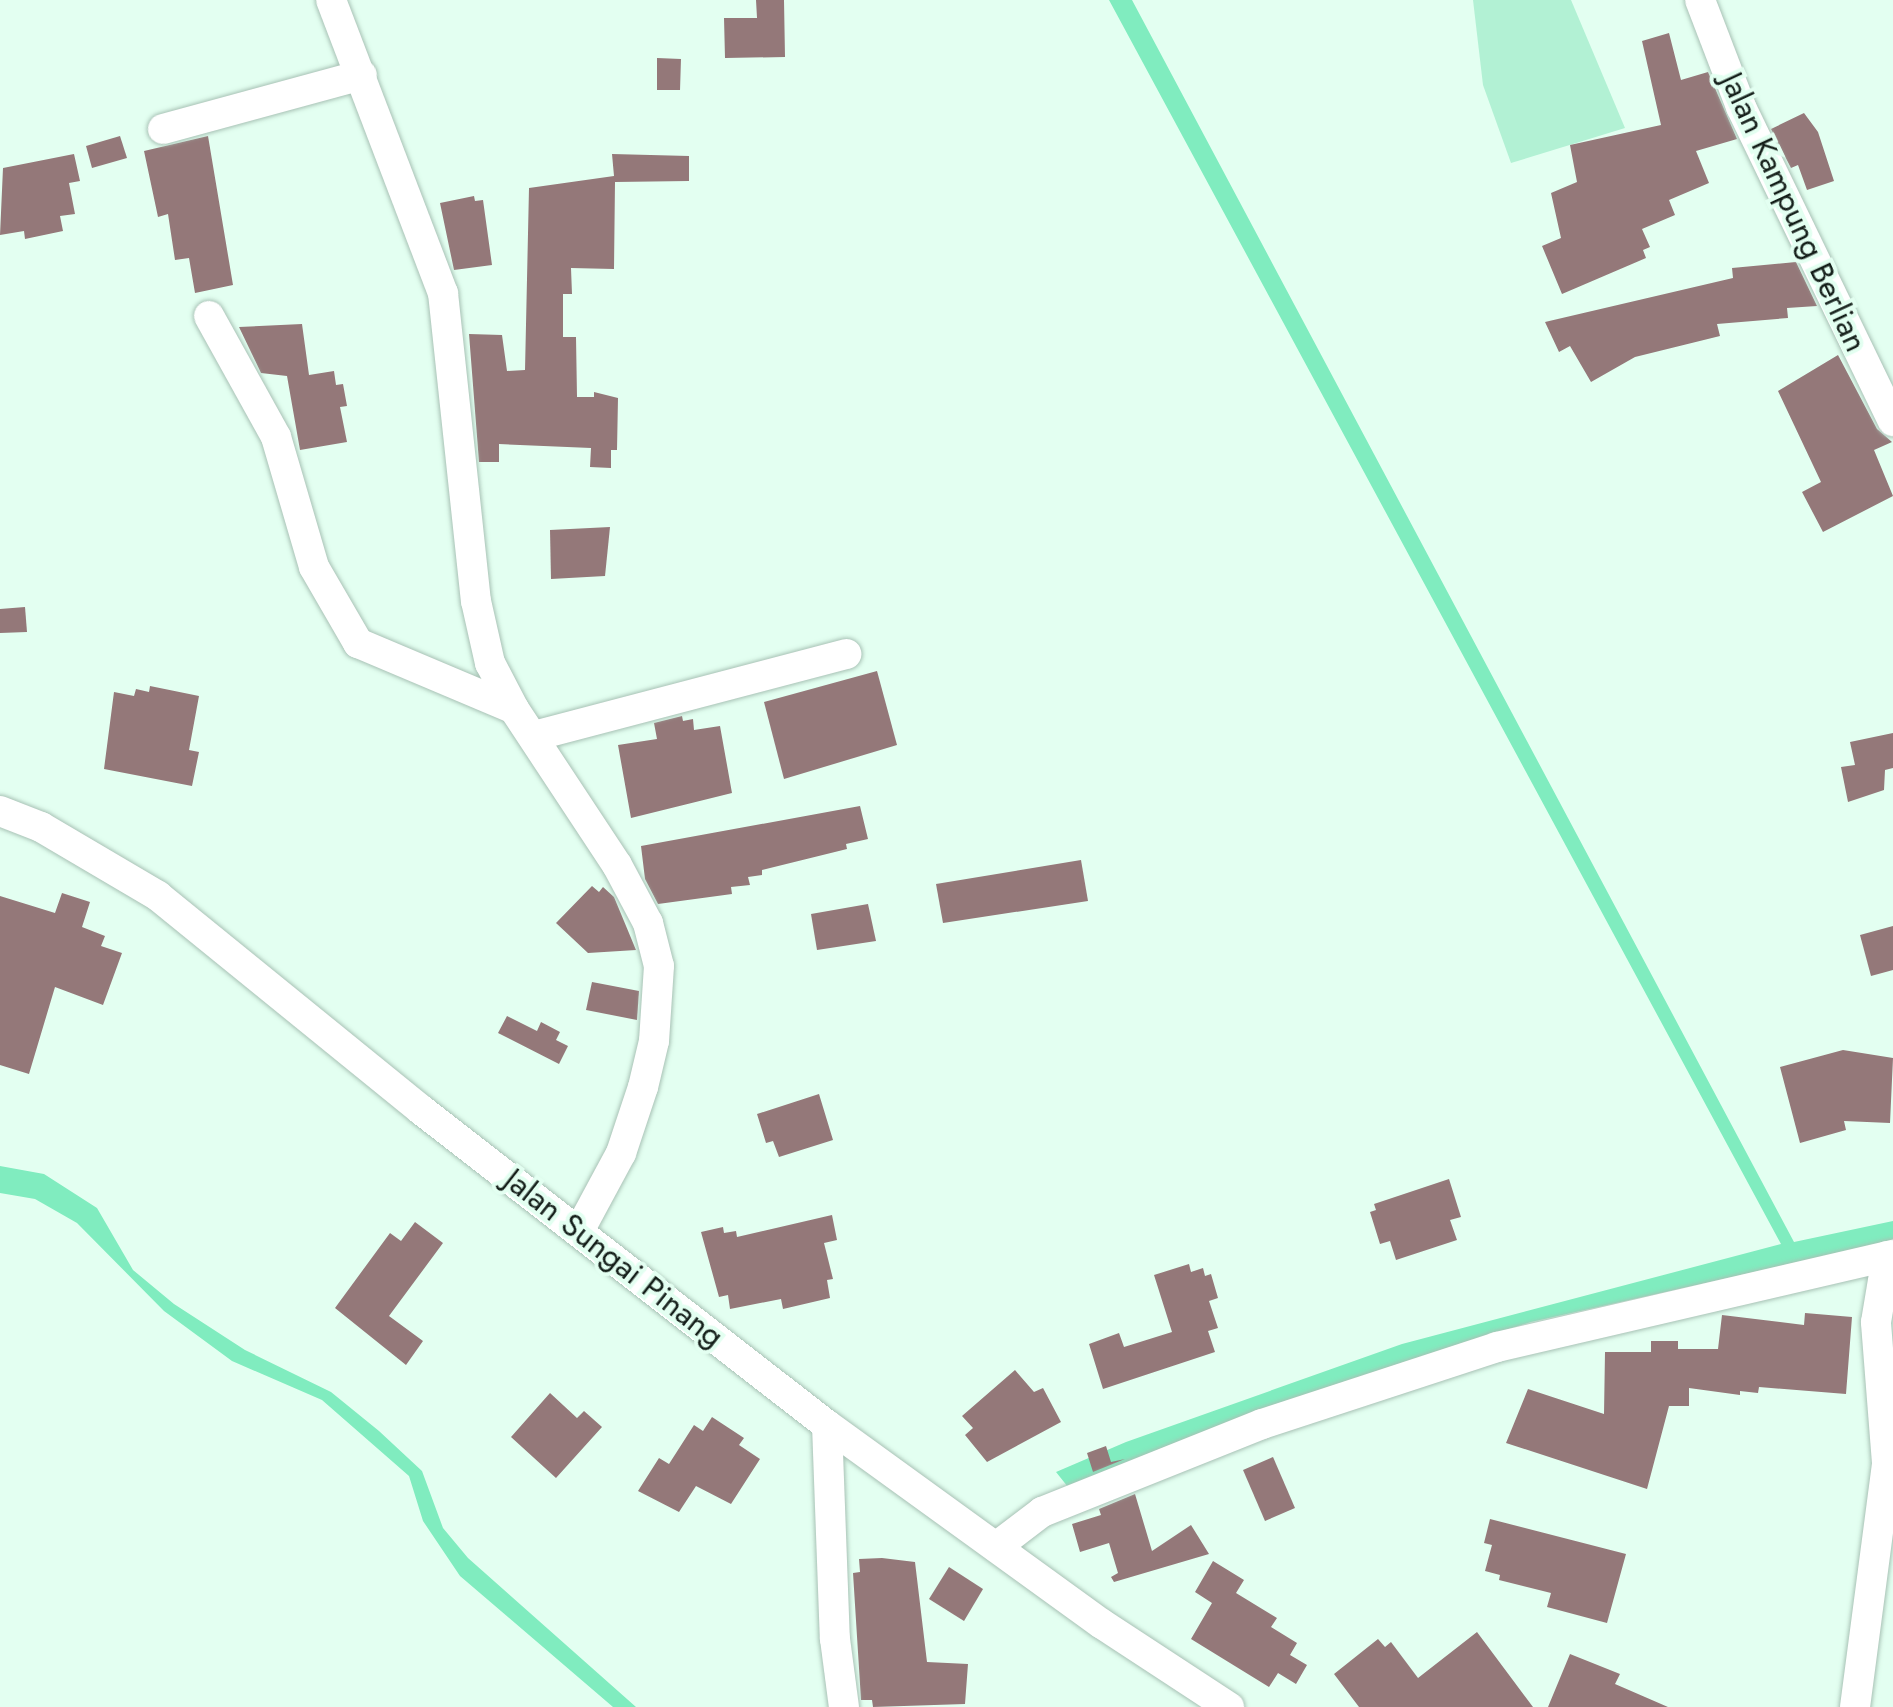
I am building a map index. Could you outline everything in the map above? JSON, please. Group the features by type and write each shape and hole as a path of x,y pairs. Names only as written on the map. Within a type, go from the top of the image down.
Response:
{"street":[{"path":"331,0 443,293 476,601 490,663 514,709 617,865 648,923 659,966 654,1041 643,1087 621,1153 579,1231"},
{"name":"Jalan Kampung Berlian","path":"1700,0 1741,107 1893,421"},
{"path":"163,129 362,75"},
{"path":"209,316 276,437 314,567 358,643 514,709"},
{"path":"534,736 846,654"},
{"name":"Jalan Sungai Pinang","path":"0,811 41,827 158,896 827,1425 996,1547 1229,1707"},
{"path":"996,1547 1042,1512 1262,1424 1497,1347 1890,1256 1886,1304 1887,1463 1855,1707"},
{"path":"827,1425 835,1639 844,1707"}],"shaded area":[{"path":"1109,0 1132,0 1794,1242 1893,1221 1893,1241 1531,1322 1411,1360 1068,1487 1056,1472 1126,1442 1402,1344 1781,1244"},
{"path":"1473,0 1571,0 1625,128 1511,163 1483,85"},
{"path":"0,1166 44,1174 97,1208 133,1270 174,1304 245,1350 331,1392 379,1431 422,1471 443,1528 468,1558 636,1707 613,1707 460,1576 423,1521 409,1476 322,1400 232,1361 164,1311 77,1223 35,1199 0,1193"}],"building":[{"path":"756,0 784,0 785,57 725,58 724,18 757,18"},
{"path":"1669,33 1681,80 1708,72 1737,139 1696,151 1709,183 1669,200 1675,215 1642,229 1650,247 1643,250 1646,258 1562,294 1542,246 1561,238 1551,193 1577,182 1570,145 1661,125 1642,41"},
{"path":"657,58 681,59 680,90 657,90"},
{"path":"1804,113 1818,132 1834,181 1807,190 1798,165 1791,168 1771,129"},
{"path":"120,136 127,158 92,168 86,146"},
{"path":"208,136 233,285 195,293 189,258 175,260 168,214 158,217 144,151"},
{"path":"74,154 80,181 69,183 75,214 60,216 63,231 25,239 24,231 0,235 3,168"},
{"path":"612,154 689,156 689,181 615,182 614,269 571,268 572,294 563,294 563,337 576,337 577,397 594,397 594,392 618,398 617,450 611,450 611,468 590,467 591,448 499,444 499,462 479,462 469,334 502,335 507,371 525,370 529,188 614,176"},
{"path":"474,196 475,201 483,200 492,265 454,270 440,203"},
{"path":"1796,262 1817,306 1787,308 1788,318 1717,324 1720,336 1635,357 1591,382 1570,346 1559,352 1545,322 1733,278 1732,268"},
{"path":"302,324 309,375 334,371 336,385 343,384 347,406 340,407 347,442 300,450 287,376 261,373 239,327"},
{"path":"1838,355 1877,429 1892,442 1874,450 1893,496 1823,532 1802,492 1821,482 1778,391"},
{"path":"610,527 605,576 551,579 550,530"},
{"path":"25,607 27,632 0,633 0,609"},
{"path":"877,671 897,745 784,779 764,702"},
{"path":"150,686 199,696 189,750 199,752 192,786 104,769 114,692 134,696 136,689 149,692"},
{"path":"682,716 683,721 693,719 694,730 720,726 732,793 631,818 618,745 657,739 654,723"},
{"path":"1893,733 1893,768 1885,770 1884,790 1848,802 1841,767 1855,765 1850,742"},
{"path":"860,806 868,839 846,844 847,849 762,870 762,875 748,877 750,885 731,887 732,894 658,904 645,879 641,846"},
{"path":"1081,860 1088,901 943,923 936,884"},
{"path":"592,886 599,892 603,887 614,897 636,950 588,953 556,923"},
{"path":"62,893 90,902 82,927 105,936 101,946 122,953 103,1005 55,987 29,1074 0,1065 0,896 55,913"},
{"path":"868,904 876,941 817,950 811,914"},
{"path":"1893,926 1893,970 1871,976 1860,935"},
{"path":"592,982 639,991 637,1020 586,1010"},
{"path":"507,1016 537,1031 541,1022 560,1032 556,1040 568,1046 559,1064 498,1033"},
{"path":"1843,1050 1893,1058 1890,1123 1844,1121 1846,1130 1800,1143 1780,1067"},
{"path":"819,1094 833,1140 779,1157 773,1141 766,1143 757,1114"},
{"path":"1449,1179 1461,1217 1450,1220 1457,1240 1396,1260 1390,1241 1380,1244 1370,1212 1376,1210 1374,1204"},
{"path":"832,1215 837,1240 824,1243 833,1279 827,1280 830,1298 783,1309 781,1299 730,1309 728,1295 719,1297 701,1232 723,1227 724,1233 736,1231 737,1237"},
{"path":"415,1222 443,1243 389,1316 423,1341 406,1365 335,1308 390,1233 401,1241"},
{"path":"1189,1264 1191,1272 1203,1268 1205,1276 1211,1274 1218,1298 1209,1301 1218,1328 1208,1331 1215,1352 1103,1389 1089,1344 1119,1333 1124,1347 1172,1332 1154,1275"},
{"path":"1805,1313 1852,1317 1846,1394 1759,1387 1758,1393 1740,1391 1740,1395 1689,1388 1689,1406 1669,1406 1647,1489 1506,1443 1528,1389 1604,1414 1605,1352 1651,1352 1651,1341 1678,1341 1678,1349 1718,1349 1722,1315 1804,1325"},
{"path":"1015,1370 1034,1392 1043,1388 1061,1422 987,1462 965,1435 973,1428 962,1416"},
{"path":"550,1393 577,1418 584,1411 602,1427 556,1478 511,1437"},
{"path":"712,1417 744,1438 739,1445 760,1459 731,1504 696,1486 679,1512 638,1491 659,1458 669,1464 694,1425 703,1431"},
{"path":"1106,1446 1111,1462 1125,1459 1093,1472 1087,1453"},
{"path":"1273,1457 1295,1508 1265,1521 1243,1470"},
{"path":"1135,1494 1152,1551 1191,1525 1209,1554 1114,1582 1111,1577 1118,1573 1109,1543 1080,1552 1072,1524 1101,1515 1099,1509"},
{"path":"1490,1519 1626,1554 1607,1623 1547,1607 1551,1593 1499,1580 1500,1575 1485,1571 1492,1545 1484,1543"},
{"path":"859,1559 915,1562 927,1662 968,1664 965,1704 873,1707 872,1700 861,1700 853,1573 860,1572"},
{"path":"1213,1561 1244,1580 1236,1593 1277,1618 1271,1627 1297,1643 1290,1655 1307,1665 1296,1684 1278,1673 1269,1687 1191,1639 1212,1603 1195,1592"},
{"path":"949,1567 983,1589 964,1621 929,1599"},
{"path":"1477,1632 1533,1707 1359,1707 1334,1674 1378,1639 1385,1647 1391,1642 1418,1678"},
{"path":"1570,1654 1620,1674 1615,1684 1668,1707 1548,1707"}]}
